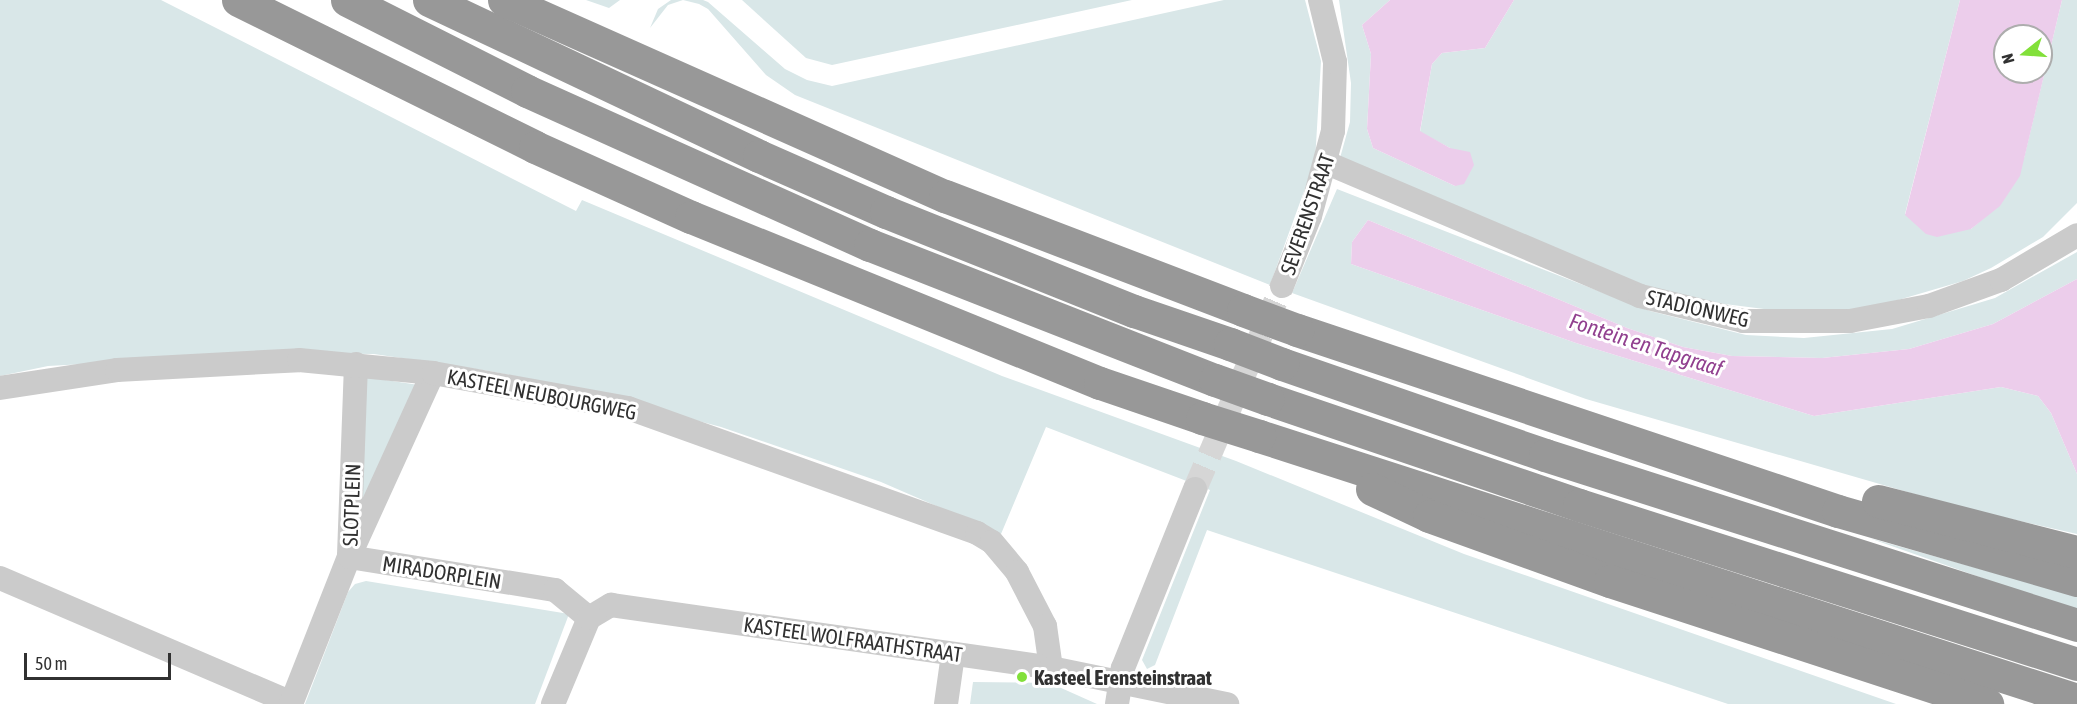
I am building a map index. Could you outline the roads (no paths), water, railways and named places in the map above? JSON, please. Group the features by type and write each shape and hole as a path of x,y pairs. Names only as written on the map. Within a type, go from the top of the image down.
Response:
{"highway":[{"path":"238,0 524,142 691,217 1100,383 1202,418 2077,700"},
{"path":"347,0 537,95 827,226 1215,380 1579,505 2077,664"},
{"path":"429,0 875,207 1063,283 1282,364 1557,459 2077,625"},
{"path":"504,0 945,196 1297,330 1859,518 2077,580"},
{"path":"1578,425 1642,431 1844,492 2077,552"},
{"path":"1259,436 1429,516 1515,548 1987,704"}],"street":[{"name":"SEVERENSTRAAT","path":"1282,286 1327,163 1334,122 1335,62 1320,0"},
{"name":"STADIONWEG","path":"1327,163 1640,296 1743,321 1850,321 1929,306 2001,280 2077,235"},
{"name":"KASTEEL NEUBOURGWEG","path":"0,388 117,370 299,360 432,373 628,408 976,533 992,542 1017,572 1045,626 1051,668"},
{"name":"SLOTPLEIN","path":"348,557 356,364"},
{"name":"SLOTPLEIN","path":"348,557 432,373"},
{"path":"1117,704 1120,680 1195,489"},
{"name":"MIRADORPLEIN","path":"348,557 555,590 589,618"},
{"path":"0,578 291,704 348,557"},
{"name":"KASTEEL WOLFRAATHSTRAAT","path":"589,618 604,607 623,605 1051,668 1120,680 1227,704"},
{"path":"553,704 589,618"},
{"path":"946,704 953,654"}],"water":[{"path":"1390,0 1514,0 1485,48 1442,53 1432,64 1420,131 1450,148 1470,152 1474,165 1464,184 1455,186 1373,148 1367,129 1371,54 1362,25"},
{"path":"1960,0 2062,0 2053,38 2053,24 1993,24 1993,84 2042,84 2020,176 2000,206 1971,229 1937,237 1926,234 1905,215"},
{"name":"Fontein en Tapgraaf","path":"1368,220 1627,328 1683,347 1732,356 1822,358 1909,349 1993,324 2077,279 2077,474 2051,413 2038,396 2001,387 1814,416 1576,343 1351,264 1352,242"}],"tunnel":[{"path":"1195,489 1282,286"}],"place":[{"name":"Kasteel Erensteinstraat","path":"1022,677"}]}
